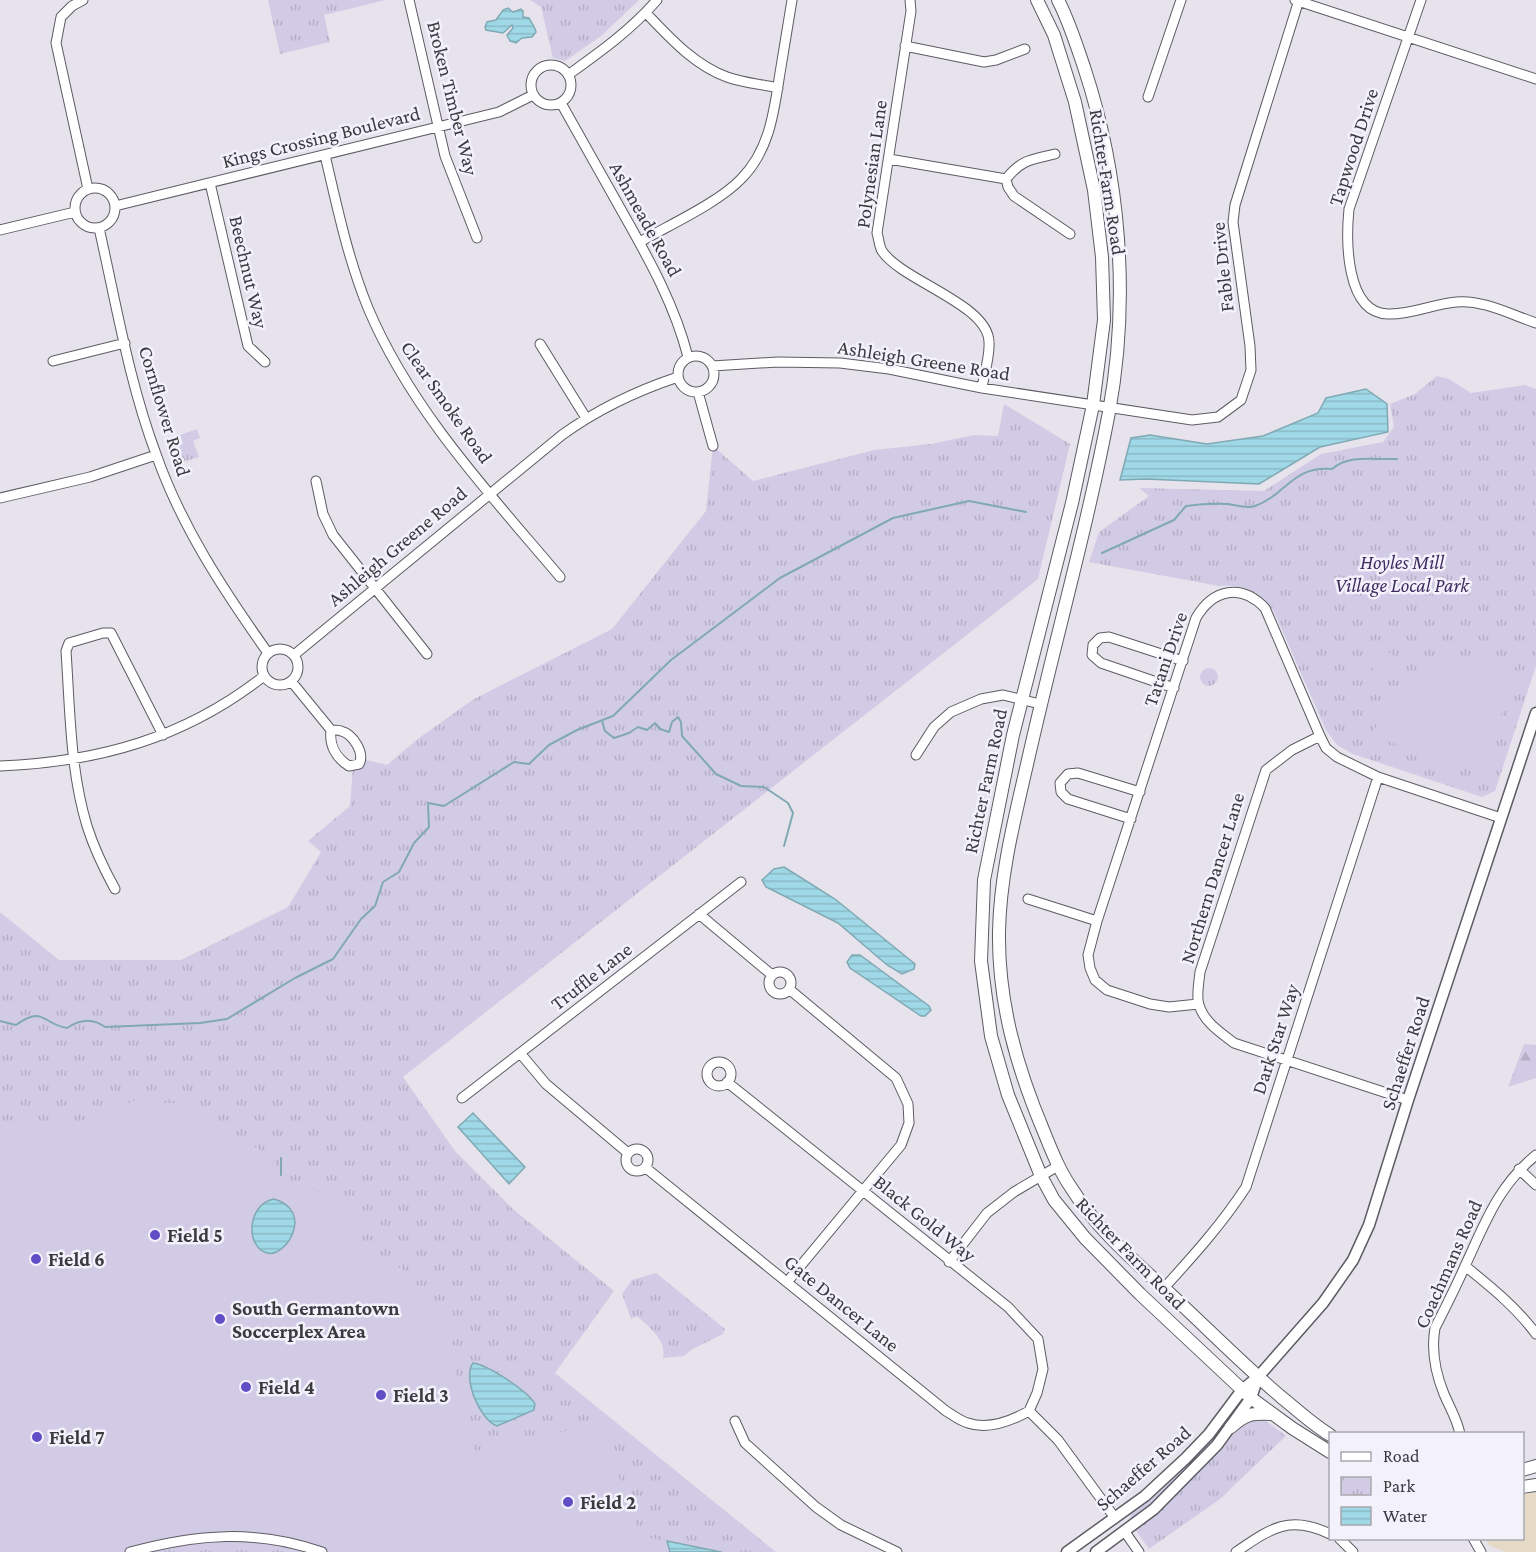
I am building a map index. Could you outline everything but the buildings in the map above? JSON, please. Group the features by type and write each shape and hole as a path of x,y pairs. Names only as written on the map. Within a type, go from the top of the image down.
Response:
{"main road":[{"name":"Richter Farm Road","path":"1037,0 1054,35 1076,102 1094,189 1102,257 1104,320 1093,405 1072,503 1000,793 984,880 981,961 991,1036 1008,1095 1041,1176 1054,1200 1085,1238 1140,1294 1247,1394 1329,1451"},
{"name":"Richter Farm Road","path":"1058,0 1067,18 1095,100 1112,183 1119,247 1120,318 1110,408 1040,704 1003,878 999,932 1001,984 1008,1026 1026,1089 1058,1166 1072,1191 1101,1229 1258,1377 1329,1434"},
{"path":"1231,1427 1242,1417 1251,1414 1274,1414"}],"street":[{"path":"83,0 72,6 61,17 56,43 88,189"},
{"name":"Broken Timber Way","path":"410,0 445,156 477,238"},
{"path":"568,75 608,47 657,0"},
{"path":"640,242 723,194 742,179 759,156 770,134 792,0"},
{"name":"Polynesian Lane","path":"909,0 911,11 877,233 881,249 892,262 967,309 984,326 990,341 982,388"},
{"path":"1148,97 1181,0"},
{"path":"1298,0 1536,79"},
{"name":"Fable Drive","path":"1093,405 1192,420 1218,417 1241,400 1251,370 1250,346 1233,222 1235,205 1298,0"},
{"name":"Tapwood Drive","path":"1420,0 1349,209 1347,240 1353,278 1359,296 1365,305 1386,315 1457,301 1487,306 1536,323"},
{"path":"646,13 668,36 707,68 727,77 778,87"},
{"path":"905,46 984,62 1025,49"},
{"path":"544,67 557,67 568,75 571,87 566,99 561,103 542,104 533,95 531,82 534,75 544,67"},
{"name":"Kings Crossing Boulevard","path":"115,206 499,112 533,95"},
{"name":"Ashmeade Road","path":"561,103 640,242 676,317 688,357"},
{"path":"1006,179 1016,167 1024,162 1055,154"},
{"name":"Clear Smoke Road","path":"325,155 348,250 368,307 398,369 453,449 560,577"},
{"path":"889,159 1006,179"},
{"path":"1006,179 1014,196 1070,234"},
{"name":"Beechnut Way","path":"210,183 248,346 265,362"},
{"path":"97,188 106,191 115,206 111,220 99,228 89,228 80,222 75,212 77,198 88,189 97,188"},
{"path":"0,230 75,212"},
{"name":"Cornflower Road","path":"99,228 141,408 156,455 204,558 238,612 268,652"},
{"path":"52,361 125,343"},
{"path":"540,344 586,418"},
{"path":"697,356 706,359 712,366 712,381 707,388 698,392 687,389 680,383 679,365 688,357 697,356"},
{"name":"Ashleigh Greene Road","path":"712,366 778,362 840,363 890,369 982,388 1093,405"},
{"name":"Ashleigh Greene Road","path":"294,655 489,493 586,418 646,388 678,377"},
{"path":"698,392 713,446"},
{"path":"0,498 90,477 156,455"},
{"path":"315,481 323,513 333,535 427,654"},
{"name":"Tatani Drive","path":"1198,1004 1170,1007 1150,1004 1107,990 1095,980 1088,955 1097,921 1196,618 1210,599 1222,594 1233,593 1252,597 1265,608 1270,615 1320,736 1326,748 1337,757 1378,777 1501,818"},
{"path":"115,889 101,862 87,825 74,759 66,646 74,641 102,633 111,633 162,735"},
{"path":"1174,688 1095,660 1092,655 1093,645 1100,638 1108,637 1183,661"},
{"path":"285,649 294,655 298,666 295,677 291,681 285,684 273,684 264,676 261,666 268,652 285,649"},
{"path":"0,766 31,765 124,749 204,717 237,697 264,676"},
{"path":"291,681 331,730"},
{"path":"916,755 934,727 951,712 981,699 1003,695 1040,704"},
{"name":"Schaeffer Road","path":"1096,1552 1125,1532 1176,1489 1231,1427 1258,1377 1323,1302 1353,1260 1369,1226 1408,1100 1536,713"},
{"name":"Northern Dancer Lane","path":"1198,1004 1200,972 1266,771 1292,750 1320,736"},
{"path":"1131,819 1068,799 1061,792 1060,783 1068,774 1078,773 1140,792"},
{"name":"Dark Star Way","path":"1164,1288 1199,1250 1233,1208 1246,1187 1378,777"},
{"name":"Truffle Lane","path":"462,1098 741,882"},
{"path":"1028,899 1097,921"},
{"path":"699,914 772,975"},
{"path":"777,972 786,974 790,981 789,989 780,993 772,991 769,984 772,975 777,972"},
{"path":"788,1281 901,1144 909,1123 908,1104 896,1078 789,989"},
{"path":"1198,1004 1205,1017 1234,1043 1408,1100"},
{"name":"Gate Dancer Lane","path":"520,1053 546,1084 628,1153"},
{"name":"Black Gold Way","path":"727,1082 1008,1308 1038,1339 1043,1369 1029,1411"},
{"name":"Gate Dancer Lane","path":"639,1148 646,1152 649,1160 646,1168 637,1172 629,1168 626,1159 628,1153 639,1148"},
{"name":"Coachmans Road","path":"1460,1432 1457,1420 1444,1394 1438,1375 1432,1342 1435,1328 1491,1209 1519,1168 1536,1155"},
{"path":"949,1262 987,1214 1014,1192 1058,1166"},
{"name":"Gate Dancer Lane","path":"646,1168 946,1411 968,1424 991,1425 1011,1421 1029,1411"},
{"path":"1519,1168 1536,1185"},
{"path":"1465,1266 1496,1290 1524,1318 1536,1334"},
{"name":"Schaeffer Road","path":"1067,1552 1144,1496 1186,1458 1247,1394"},
{"path":"1029,1411 1058,1440 1115,1518"},
{"path":"735,1421 745,1443 816,1507 841,1525 897,1552"},
{"path":"1236,1552 1264,1532 1276,1527 1305,1525 1329,1534"},
{"path":"1125,1532 1139,1552"},
{"path":"130,1552 172,1541 236,1536 270,1539 322,1552"},
{"path":"1341,1540 1353,1552"}],"shaded area":[{"path":"1536,1492 1536,1552 1505,1552 1490,1546 1486,1540 1524,1540 1524,1495"}],"green space":[{"path":"268,0 386,0 324,15 330,42 280,54"},
{"path":"530,0 639,0 601,36 565,61 553,58 541,7"},
{"name":"Hoyles Mill Village Local Park","path":"1437,376 1449,379 1471,393 1525,385 1536,389 1536,666 1495,791 1482,797 1353,754 1337,745 1326,730 1274,612 1264,599 1251,590 1089,562 1099,532 1149,496 1139,488 1264,491 1321,454 1383,442 1394,427 1390,404 1415,394"},
{"path":"1004,404 1070,444 1038,579 403,1077 455,1151 514,1210 614,1291 555,1373 776,1552 0,1552 0,912 59,960 181,960 288,907 321,852 308,841 350,806 353,766 362,759 387,765 419,738 474,699 612,629 706,511 713,446 753,481 874,450 931,444 974,435 998,436"},
{"path":"197,429 200,438 193,441 199,457 183,462 177,446 183,444 180,435"},
{"path":"1377,642 1403,664 1391,682 1363,662"},
{"path":"1462,658 1500,661 1516,665 1484,774 1372,736 1387,707 1406,685 1431,669"},
{"path":"1209,668 1215,671 1218,677 1215,683 1209,686 1203,683 1200,677 1203,671"},
{"path":"1524,1044 1536,1045 1536,1078 1508,1087"},
{"name":"South Germantown Soccerplex Area","path":"151,1098 164,1103 181,1103 237,1140 258,1149 275,1163 275,1177 309,1187 327,1197 358,1226 362,1233 362,1243 388,1267 401,1268 407,1274 411,1291 434,1309 446,1329 452,1360 475,1432 475,1451 605,1424 620,1481 630,1499 639,1533 645,1537 667,1541 670,1552 341,1552 312,1542 271,1533 236,1530 171,1535 113,1552 0,1552 0,1132 29,1119 37,1131 63,1126 125,1107 132,1101"},
{"path":"656,1273 725,1329 723,1334 684,1356 663,1358 664,1351 660,1340 652,1329 637,1316 631,1319 622,1294 632,1280"},
{"path":"1254,1412 1286,1436 1220,1499 1149,1549 1130,1522 1132,1508 1184,1468 1239,1413"}],"water":[{"path":"508,8 513,12 521,9 523,17 529,18 536,32 532,37 522,38 516,43 510,41 507,35 513,28 512,25 503,33 486,30 487,22 496,20 503,10"},
{"path":"1366,389 1387,404 1388,432 1320,447 1259,484 1120,480 1131,438 1150,435 1207,444 1263,436 1318,413 1326,398"},
{"path":"784,867 835,899 915,964 914,969 902,974 887,965 838,923 766,887 762,880 774,869"},
{"path":"852,955 860,955 929,1006 931,1010 925,1016 921,1016 850,968 847,962"},
{"path":"473,1113 525,1167 509,1184 458,1127"},
{"path":"274,1199 286,1205 293,1213 295,1223 293,1232 282,1248 274,1253 267,1253 255,1243 252,1226 258,1209"},
{"path":"473,1363 488,1368 516,1386 535,1404 534,1410 497,1426 491,1422 474,1398 470,1378"},
{"path":"667,1541 721,1552 670,1552"}],"waterway":[{"path":"1102,553 1174,520 1186,506 1228,504 1252,507 1266,501 1290,482 1308,472 1332,469 1346,461 1397,459"},
{"path":"0,1021 16,1025 32,1016 38,1016 67,1028 86,1021 105,1027 200,1023 227,1019 295,978 333,959 361,919 375,906 383,882 399,872 414,843 429,827 428,803 444,806 514,762 529,764 549,745 577,730 613,716 671,660 780,578 893,518 969,501 1026,512"},
{"path":"602,721 605,731 614,738 638,727 647,730 655,723 660,729 669,732 672,722 678,717 681,722 682,736 716,774 741,786 764,787 788,803 793,813 784,846"},
{"path":"281,1158 281,1175"}],"place":[{"name":"Field 5","path":"155,1235"},
{"name":"Field 6","path":"36,1259"},
{"name":"South Germantown Soccerplex Area","path":"220,1319"},
{"name":"Field 4","path":"246,1387"},
{"name":"Field 3","path":"381,1395"},
{"name":"Field 7","path":"37,1437"},
{"name":"Field 2","path":"568,1502"}]}
